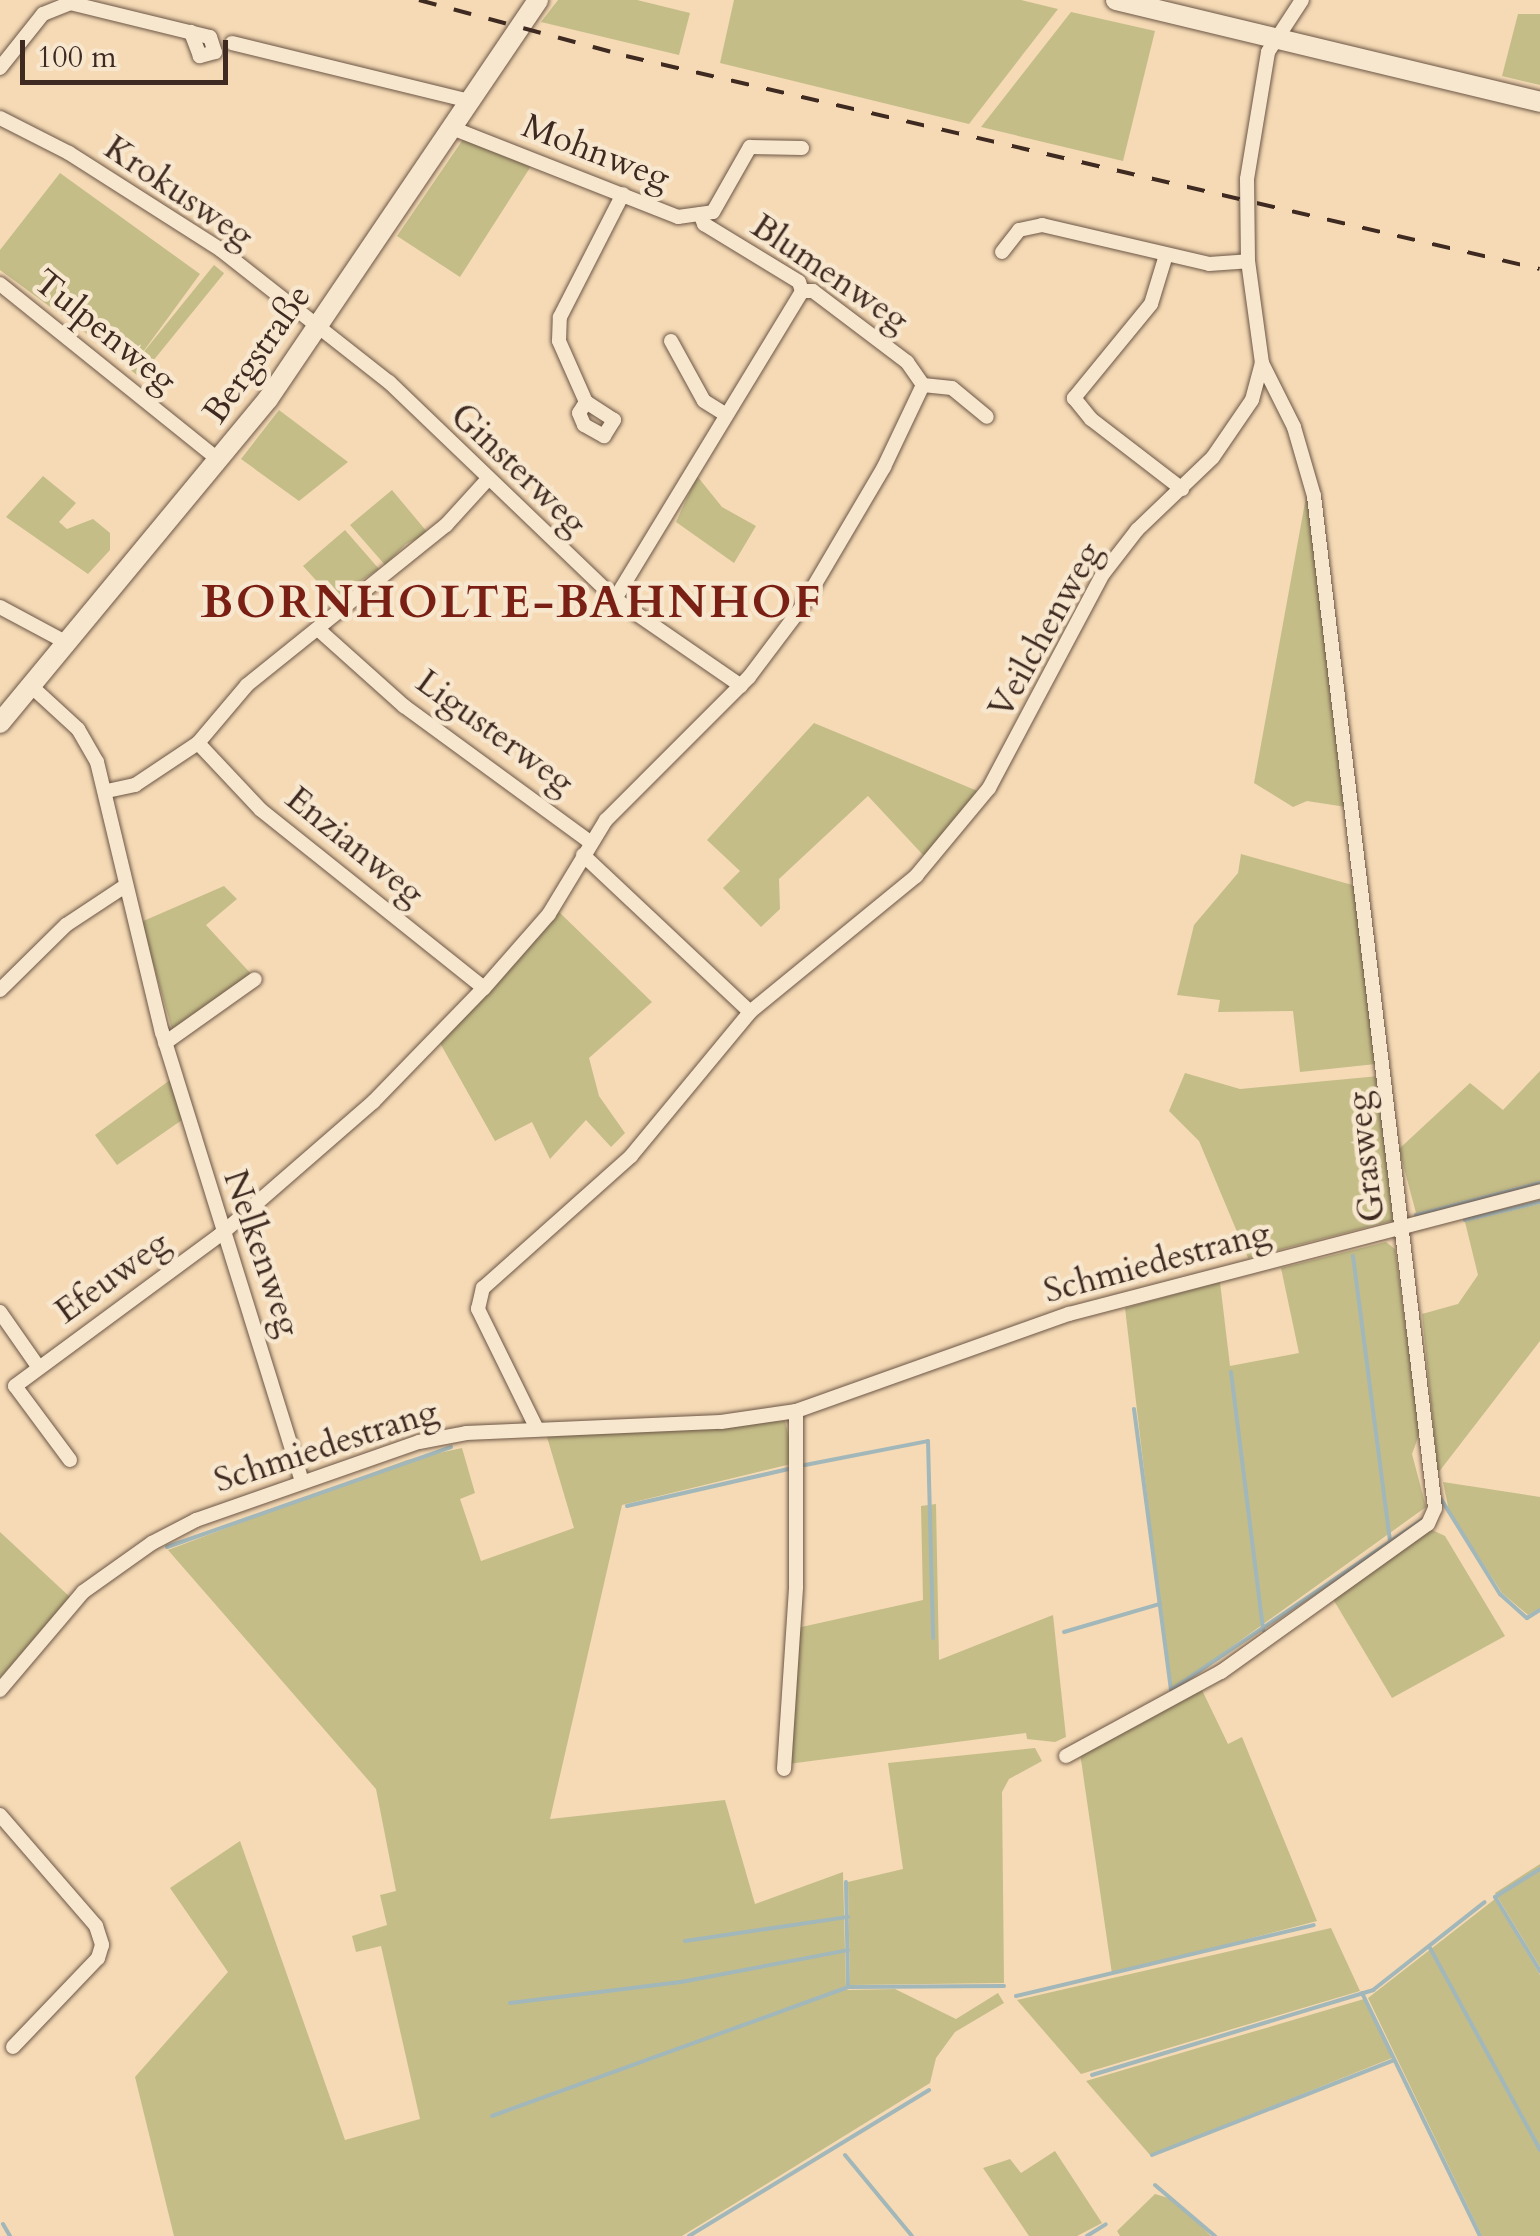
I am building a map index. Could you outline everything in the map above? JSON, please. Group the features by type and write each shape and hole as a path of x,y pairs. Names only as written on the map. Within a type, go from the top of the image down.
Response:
{"street":[{"name":"Bergstraße","path":"0,723 220,460 318,326 538,0"},
{"path":"1116,0 1540,102"},
{"path":"1275,38 1302,0"},
{"path":"0,68 43,14 70,3 191,32"},
{"name":"Veilchenweg","path":"537,1429 478,1309 483,1288 631,1156 750,1012 888,903 989,788 1103,574 1231,433 1252,400 1262,363 1248,261 1247,179 1275,38"},
{"path":"232,43 470,101"},
{"name":"Krokusweg","path":"0,118 167,214 318,326"},
{"name":"Mohnweg","path":"452,128 678,216 713,212 750,148 802,148"},
{"path":"586,402 559,341 560,317 622,194"},
{"name":"Blumenweg","path":"700,214 704,224 798,282 802,291 813,292 907,362 923,385 952,388 987,417"},
{"path":"1002,252 1019,230 1042,225 1209,264 1248,261"},
{"path":"1166,255 1151,304 1074,398 1091,419 1182,489"},
{"name":"Tulpenweg","path":"0,284 220,460"},
{"path":"615,599 802,291"},
{"name":"Ginsterweg","path":"318,326 389,382 486,481 615,599 741,686"},
{"path":"671,341 704,401 726,414"},
{"name":"Grasweg","path":"1066,1756 1221,1672 1434,1518 1314,496 1294,426 1262,363"},
{"path":"220,1235 373,1102 484,988 548,914 586,849 741,686 801,608 884,467 923,385"},
{"path":"107,791 135,785 198,743 247,686 320,632 344,602 446,525 486,481"},
{"path":"0,607 67,644"},
{"name":"Ligusterweg","path":"320,632 404,706 586,849"},
{"name":"Nelkenweg","path":"31,686 78,728 107,791 125,886 165,1043 220,1235 264,1350 302,1482"},
{"name":"Enzianweg","path":"198,743 261,810 484,988"},
{"path":"586,849 657,927 750,1012"},
{"path":"0,990 66,925 125,886"},
{"path":"165,1043 255,979"},
{"name":"Schmiedestrang","path":"0,1690 83,1592 152,1543 302,1482 418,1442 537,1429 721,1422 796,1411 1069,1314 1540,1191"},
{"name":"Efeuweg","path":"70,1460 15,1386 220,1235"},
{"name":"Efeuweg","path":"0,1312 39,1368"},
{"path":"784,1770 796,1586 796,1411"},
{"path":"0,1816 96,1926 102,1945 98,1958 13,2046"}],"shaded area":[{"path":"558,0 637,0 690,13 679,55 541,22"},
{"path":"734,0 1021,0 1058,9 969,124 720,63"},
{"path":"1071,12 1155,31 1123,161 981,127"},
{"path":"1518,14 1540,14 1540,85 1502,76"},
{"path":"464,138 533,163 460,277 397,236"},
{"path":"60,173 200,274 132,367 0,270 0,250"},
{"path":"214,265 224,273 140,377 130,369"},
{"path":"279,410 348,462 299,501 241,459"},
{"path":"43,476 76,503 59,522 67,529 93,519 110,533 110,550 88,574 6,517"},
{"path":"697,476 722,507 756,526 734,563 676,522"},
{"path":"1308,486 1346,807 1307,801 1293,807 1254,783"},
{"path":"392,490 428,533 406,544 385,565 350,525"},
{"path":"345,530 379,569 333,599 303,566"},
{"path":"814,723 980,792 924,856 868,796 779,879 780,909 761,927 723,888 740,871 707,840"},
{"path":"1241,854 1356,886 1376,1064 1300,1072 1293,1011 1218,1012 1220,1000 1177,995 1194,925 1238,873"},
{"path":"224,886 237,899 206,925 253,976 181,1030 172,1029 141,922"},
{"path":"559,912 652,1002 589,1058 599,1096 625,1133 611,1147 586,1120 550,1159 532,1122 495,1141 440,1043"},
{"path":"1540,1071 1540,1181 1416,1213 1399,1149 1470,1083 1503,1110"},
{"path":"1185,1073 1240,1089 1379,1076 1395,1220 1248,1258 1199,1141 1169,1111"},
{"path":"170,1080 182,1120 117,1165 95,1135"},
{"path":"1540,1204 1540,1341 1438,1473 1422,1314 1458,1304 1478,1275 1465,1222"},
{"path":"1386,1242 1395,1249 1420,1432 1412,1454 1426,1507 1170,1691 1125,1308 1220,1282 1230,1366 1299,1353 1281,1268"},
{"path":"785,1421 795,1463 622,1505 550,1819 725,1800 755,1904 843,1872 846,1990 895,1989 956,2019 998,1993 1004,2003 955,2032 936,2058 930,2083 682,2236 174,2236 135,2077 228,1972 170,1888 240,1841 345,2140 420,2119 381,1946 356,1952 352,1936 387,1925 380,1895 396,1891 376,1789 168,1550 407,1460 462,1448 475,1493 460,1499 481,1561 574,1528 547,1437"},
{"path":"1443,1482 1540,1497 1540,1608 1528,1615 1502,1593 1449,1511"},
{"path":"936,1504 939,1660 1053,1615 1066,1737 1055,1742 1027,1739 1026,1733 788,1764 797,1628 923,1600 921,1506"},
{"path":"1430,1529 1445,1536 1505,1636 1392,1698 1333,1599"},
{"path":"0,1532 70,1597 0,1678"},
{"path":"1201,1688 1228,1744 1242,1737 1317,1921 1112,1974 1080,1753"},
{"path":"1035,1748 1042,1761 1009,1779 1002,1792 1004,1983 850,1985 848,1882 903,1869 888,1763"},
{"path":"1540,1864 1540,1967 1495,1893"},
{"path":"1495,1899 1540,1975 1540,2236 1482,2236 1368,1998"},
{"path":"1331,1928 1360,1991 1081,2074 1017,2000"},
{"path":"1364,1999 1392,2058 1150,2155 1086,2081"},
{"path":"1055,2151 1102,2223 1077,2236 1029,2236 983,2168 1010,2159 1021,2173"},
{"path":"1155,2194 1175,2200 1211,2236 1120,2236 1117,2231"}],"waterway":[{"path":"1416,1215 1540,1183"},
{"path":"1465,1220 1540,1202"},
{"path":"1353,1256 1390,1542"},
{"path":"1231,1372 1263,1630"},
{"path":"1134,1409 1171,1690 1421,1521"},
{"path":"805,1465 928,1441 933,1638"},
{"path":"167,1547 451,1447"},
{"path":"627,1506 793,1468"},
{"path":"1441,1499 1500,1594 1527,1618 1540,1610"},
{"path":"1064,1632 1160,1604"},
{"path":"1540,1869 1495,1897 1540,1971"},
{"path":"846,1882 848,1987"},
{"path":"1092,2075 1373,1990 1485,1902"},
{"path":"685,1941 848,1917"},
{"path":"1016,1996 1314,1925"},
{"path":"1430,1948 1540,2150"},
{"path":"510,2003 681,1982 848,1950"},
{"path":"492,2116 848,1987 1004,1986"},
{"path":"1362,1993 1480,2236"},
{"path":"1152,2155 1394,2060"},
{"path":"689,2236 929,2090"},
{"path":"845,2155 912,2236"},
{"path":"1155,2185 1215,2236"},
{"path":"3,2224 10,2236"},
{"path":"1087,2236 1106,2224"}],"railway":[{"path":"419,0 626,56 1540,269"}],"district":[{"name":"BORNHOLTE-BAHNHOF","path":"512,603"}]}
